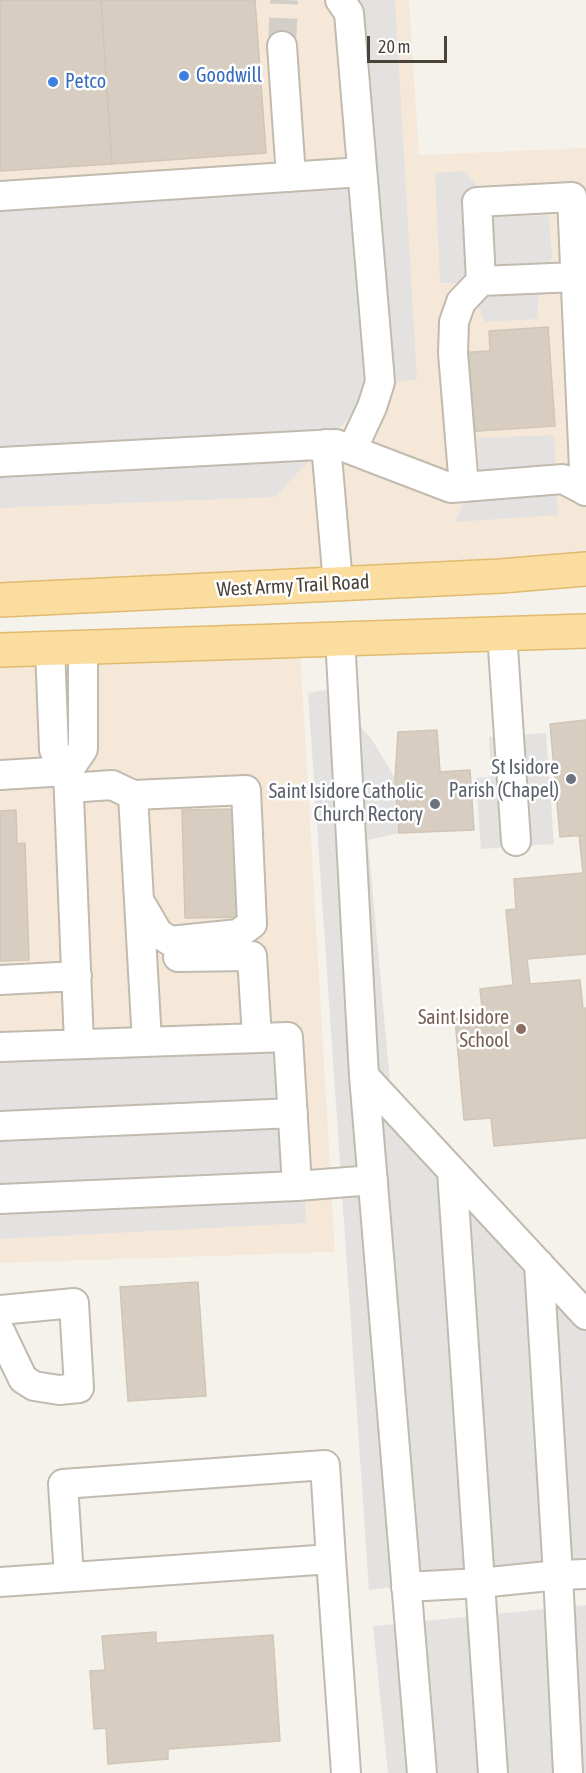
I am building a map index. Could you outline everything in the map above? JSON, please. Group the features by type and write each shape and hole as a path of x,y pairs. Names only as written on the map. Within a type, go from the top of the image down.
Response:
{"main road":[{"name":"West Army Trail Road","path":"0,600 338,584 586,569"},
{"path":"0,650 340,637 586,631"}],"lane":[{"path":"338,584 339,447 372,407 380,382 349,13 340,0"},
{"path":"282,46 291,177"},
{"path":"0,196 362,172"},
{"path":"481,281 477,202 572,197 586,491"},
{"path":"464,487 453,353 454,322 461,302 481,281 576,277"},
{"path":"0,462 339,447 451,488 563,479 586,491"},
{"path":"502,633 516,841"},
{"path":"340,637 364,1076 422,1773"},
{"path":"69,779 83,749 83,647"},
{"path":"50,648 54,750 69,779 80,1044"},
{"path":"0,775 69,779 112,785 133,795 246,790 252,924 238,934 170,941 158,933 140,902"},
{"path":"133,795 147,1042"},
{"path":"143,957 252,956 257,1038"},
{"path":"0,980 77,976"},
{"path":"0,1047 288,1037 297,1186"},
{"path":"364,1076 586,1315"},
{"path":"0,1126 293,1113"},
{"path":"452,1171 493,1773"},
{"path":"0,1199 297,1186 373,1180"},
{"path":"539,1264 568,1773"},
{"path":"0,1310 74,1303 79,1388 59,1390 34,1386 23,1379 0,1331"},
{"path":"69,1577 63,1484 325,1465 346,1773"},
{"path":"0,1582 331,1559"},
{"path":"406,1587 586,1574"}],"shaded area":[{"path":"0,0 409,0 419,155 586,148 586,561 0,585"},
{"path":"359,0 395,0 417,380 368,384 352,414 275,497 0,508 0,204 373,177"},
{"path":"465,171 501,217 549,215 552,256 538,298 538,319 485,322 468,283 440,283 435,173"},
{"path":"554,435 558,515 455,522 479,467 477,438"},
{"path":"300,649 335,1252 0,1263 0,663"},
{"path":"326,690 371,738 395,778 399,833 368,840 394,1126 586,1327 586,1565 369,1590 308,693"},
{"path":"546,733 554,844 481,849 476,778 491,777 489,737"},
{"path":"302,1043 306,1223 0,1239 0,1063"},
{"path":"586,1605 586,1773 388,1773 373,1626"}],"building":[{"name":"Petco","path":"0,0 101,0 112,164 0,171"},
{"name":"Goodwill","path":"101,0 255,0 266,153 112,164"},
{"path":"548,327 555,426 463,432 458,353 490,351 489,331"},
{"name":"St Isidore Parish (Chapel)","path":"586,720 586,835 560,837 550,724"},
{"name":"Saint Isidore Catholic Church Rectory","path":"437,730 440,772 470,770 474,830 399,833 395,778 398,732"},
{"path":"237,809 239,917 185,918 182,810"},
{"path":"16,810 17,844 25,843 29,960 0,961 0,811"},
{"path":"579,835 586,835 586,954 527,959 530,984 580,980 583,1009 586,1008 586,1138 494,1146 491,1118 464,1120 455,1019 483,1016 480,989 513,985 506,910 516,909 514,879 583,873"},
{"path":"198,1282 206,1396 128,1401 120,1287"},
{"path":"156,1632 156,1643 273,1635 280,1741 168,1749 168,1759 108,1764 106,1728 94,1729 90,1671 105,1670 102,1636"}],"tunnel":[{"path":"282,46 284,0"}],"place":[{"name":"Goodwill","path":"184,76"},
{"name":"Petco","path":"53,82"},
{"name":"St Isidore Parish (Chapel)","path":"571,779"},
{"name":"Saint Isidore Catholic Church Rectory","path":"435,804"},
{"name":"Saint Isidore School","path":"521,1029"}]}
